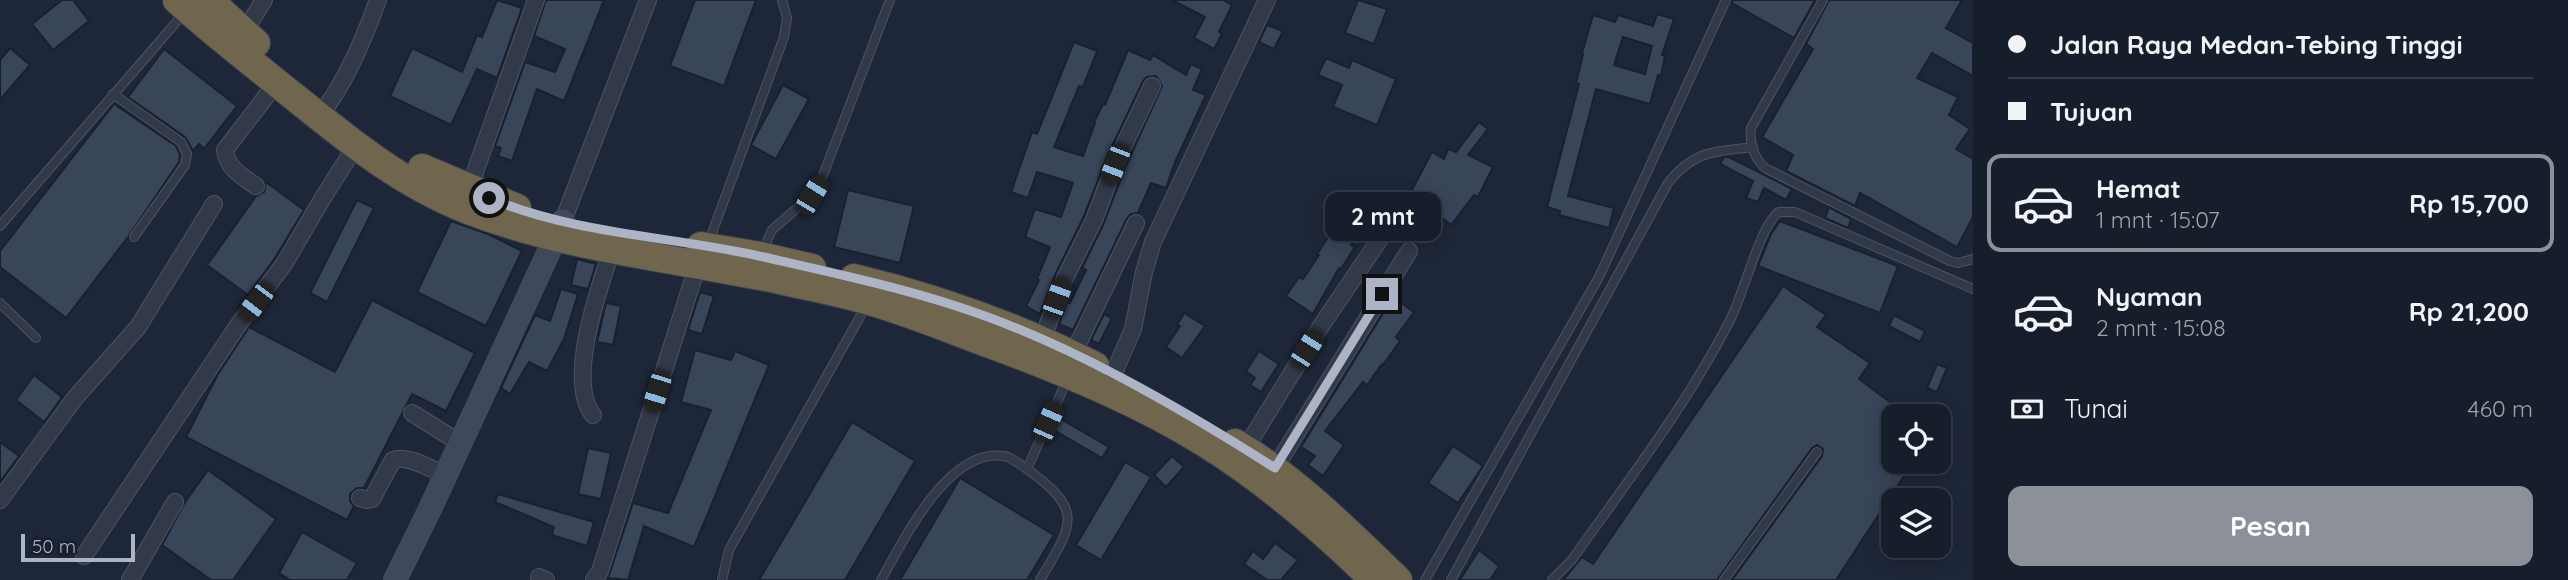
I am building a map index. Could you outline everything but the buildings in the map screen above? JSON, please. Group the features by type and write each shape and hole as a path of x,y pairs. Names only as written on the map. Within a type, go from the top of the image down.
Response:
{"highway":[{"path":"191,3 244,32 324,111 355,147 387,169 466,209 558,229 604,231 703,255 869,301 1113,375 1275,468 1304,491 1398,580"},
{"path":"191,3 277,82 324,111 414,164 558,229 612,249 760,256 961,307 1042,340 1071,364 1114,393 1206,443 1320,530 1374,580"}],"street":[{"path":"244,32 264,0"},
{"path":"324,111 361,45 378,0"},
{"path":"470,189 536,0"},
{"path":"395,580 405,565 558,229 648,0"},
{"path":"1113,375 1133,329 1153,242 1267,0"},
{"path":"256,186 236,172 228,162 225,149 277,82"},
{"path":"1042,340 1065,278 1094,220 1115,164 1152,86"},
{"path":"84,556 242,321 284,264 355,147"},
{"path":"0,500 75,398 138,327 214,204"},
{"path":"1071,364 1136,223"},
{"path":"1245,449 1321,327 1386,230"},
{"path":"593,415 583,394 584,359 592,309 612,249"},
{"path":"1275,468 1409,251"},
{"path":"594,580 600,571 703,255"},
{"path":"412,413 460,443"},
{"path":"360,498 372,499 393,460 397,458 404,458 445,475"},
{"path":"130,580 175,502"}],"lane":[{"path":"703,255 784,37 787,18 782,0"},
{"path":"760,256 772,230 812,195 820,183 890,0"},
{"path":"1426,580 1599,277 1726,0"},
{"path":"1823,0 1755,120 1750,137 1758,162 1950,261 1958,263 1973,259"},
{"path":"0,226 191,3"},
{"path":"114,94 181,142 187,154 185,165 134,237"},
{"path":"1451,580 1668,183 1689,160 1706,154 1753,146"},
{"path":"1552,580 1571,561 1690,393 1741,299 1766,228 1779,212 1794,212 1973,289"},
{"path":"722,580 729,550 869,301"},
{"path":"0,303 36,338"},
{"path":"1027,469 1071,364"},
{"path":"1724,580 1817,452"},
{"path":"881,580 936,493 959,468 977,458 1007,456 1027,469 1067,505 1068,526 1040,580"}],"route":[{"path":"489,198 604,231 760,256 961,307 1073,354 1175,409 1275,468 1382,294"}]}
